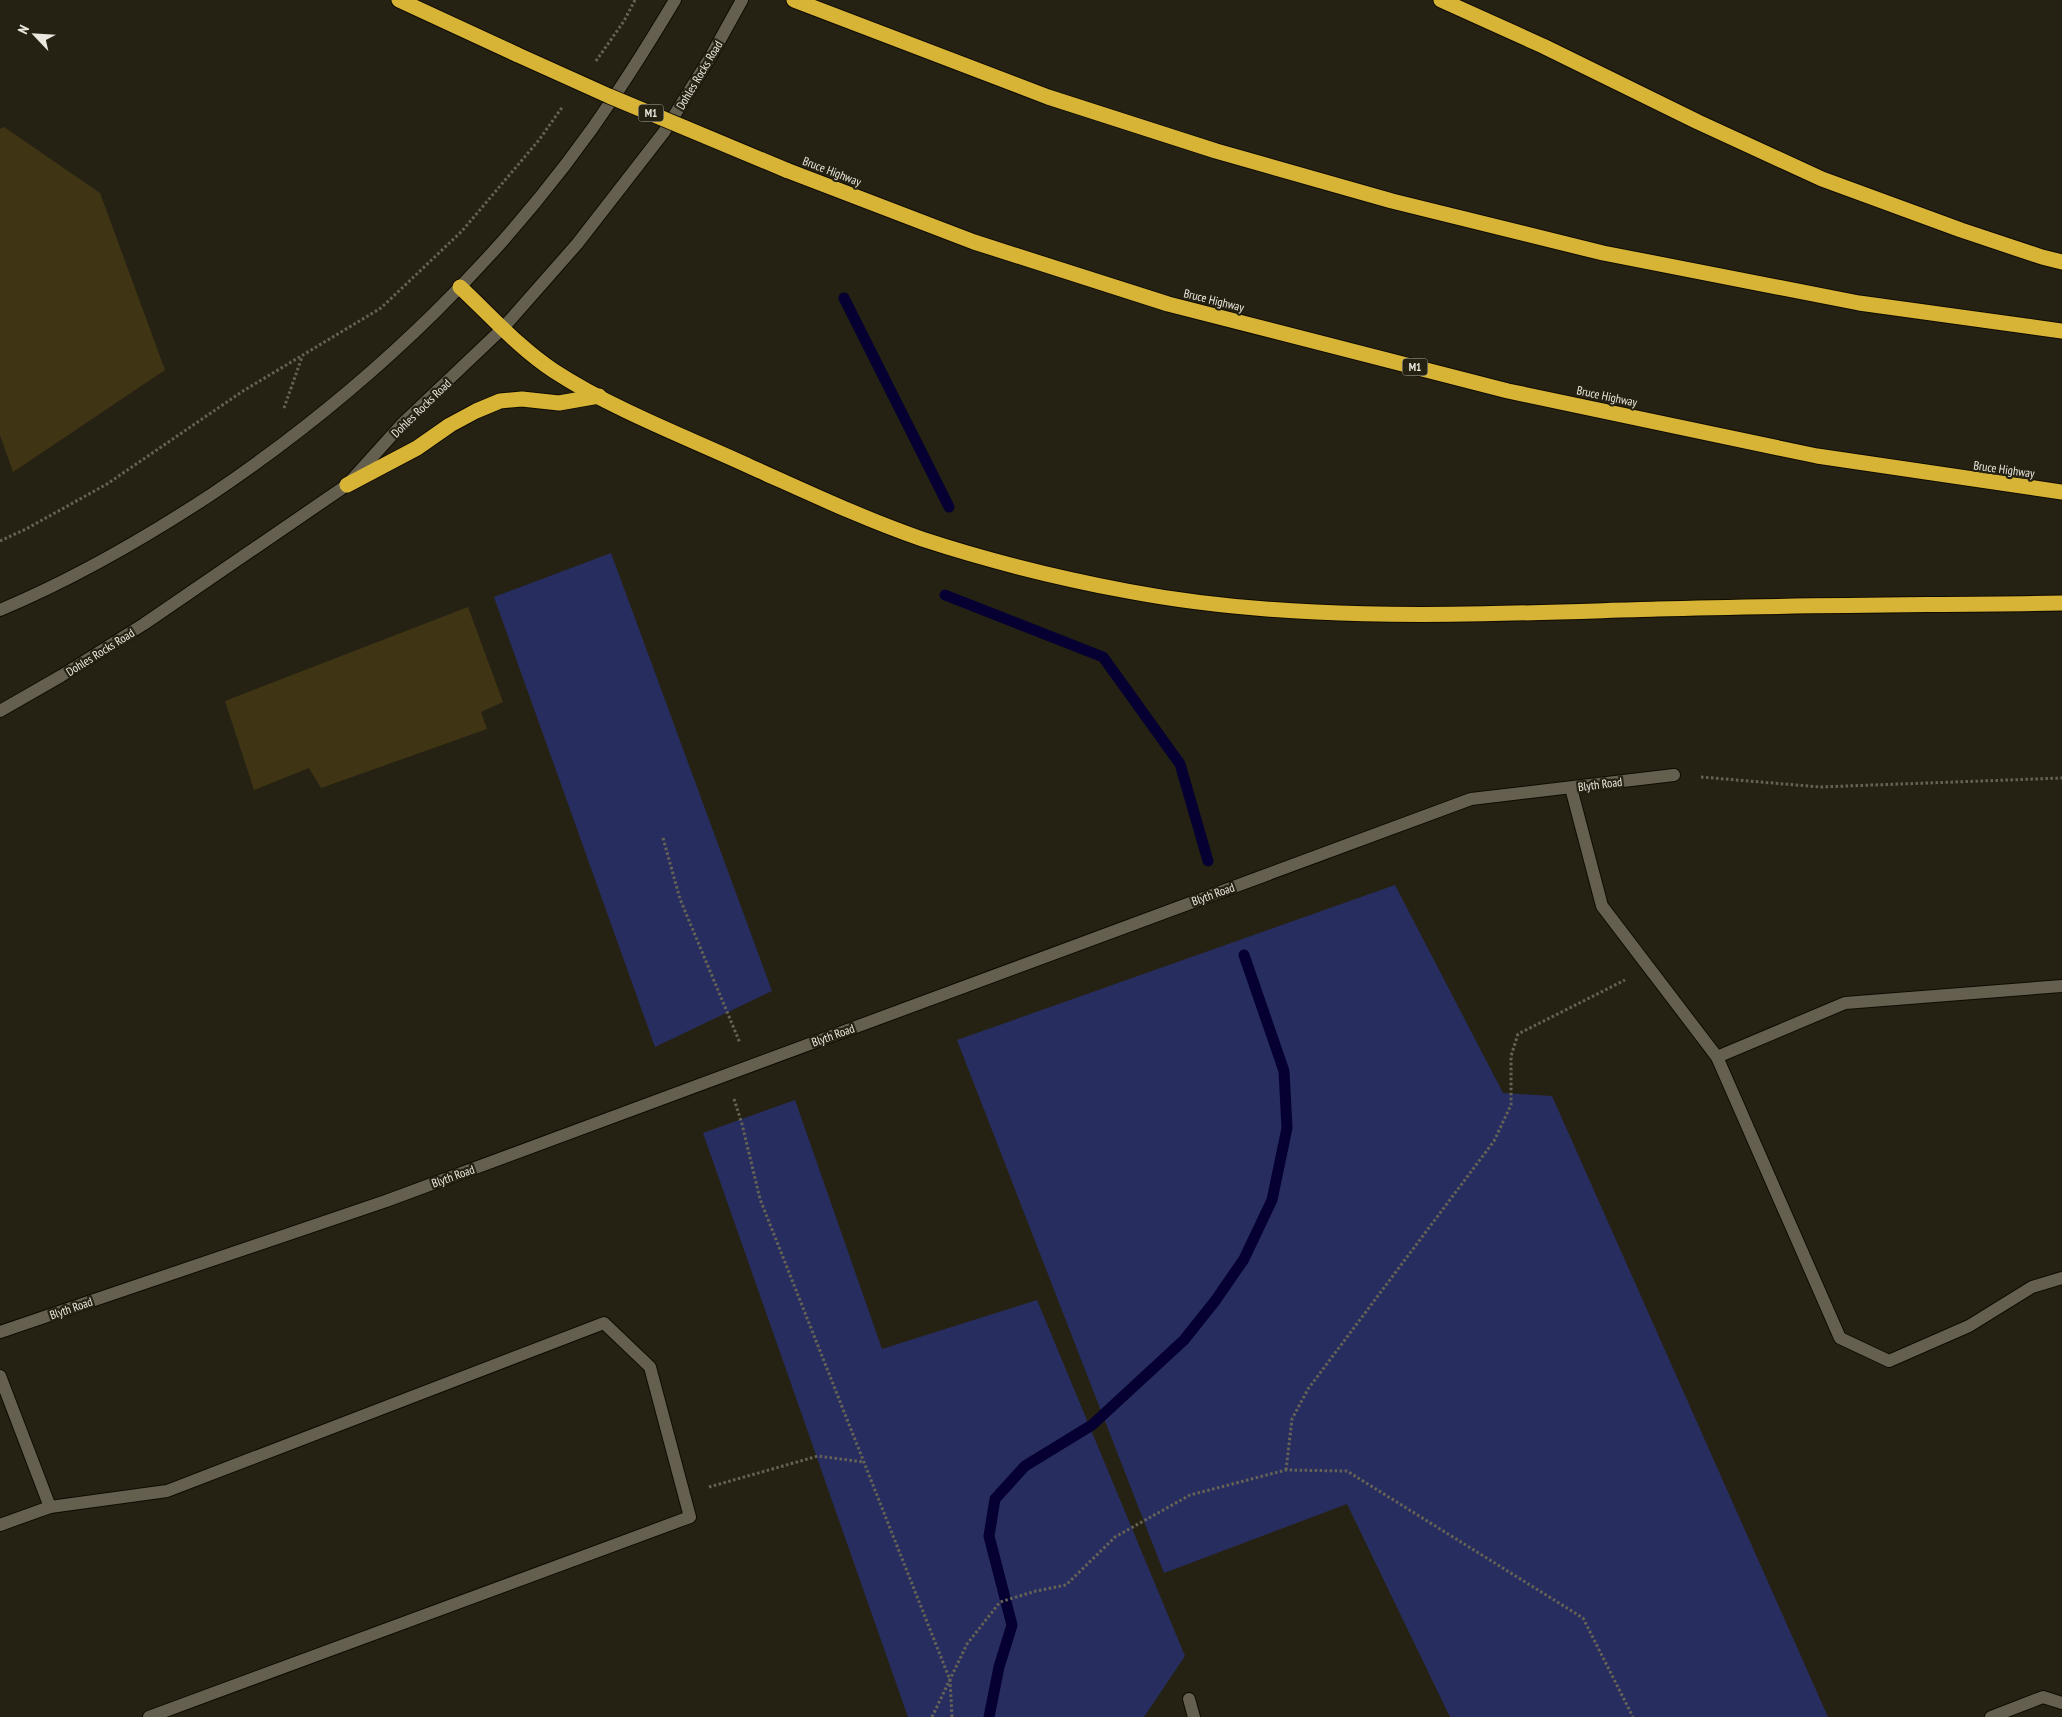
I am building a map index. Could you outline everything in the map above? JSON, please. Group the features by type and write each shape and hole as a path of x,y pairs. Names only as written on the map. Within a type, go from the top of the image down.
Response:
{"highway":[{"name":"Bruce Highway","path":"400,0 609,96 786,170 974,242 1168,304 1499,388 1817,456 2062,492"},
{"path":"794,0 1048,97 1216,151 1392,201 1602,252 1859,303 2062,331"},
{"path":"1441,0 1543,46 1698,122 1822,179 1961,230 2062,262"},
{"path":"460,287 503,328 551,369 646,420 786,483 921,539 1056,576 1128,591 1205,603 1336,613 1455,615 1661,609 2062,602"},
{"path":"347,485 417,448 470,414 500,402 522,399 559,404 599,396"}],"main road":[{"path":"0,610 98,563 170,522 264,458 362,381 460,287 508,233 578,146 618,92 675,0"},
{"name":"Dohles Rocks Road","path":"0,711 144,624 347,485 404,423 503,328 577,244 664,132 712,56 742,0"},
{"name":"Blyth Road","path":"0,1332 386,1201 1471,799 1674,775"},
{"path":"1571,788 1602,906 1718,1057 1840,1338 1889,1361 1969,1326 2032,1288 2062,1278"},
{"path":"1718,1057 1845,1003 2062,986"},
{"path":"0,1526 50,1507 167,1492 604,1323 650,1367 690,1517 148,1717"},
{"path":"0,1376 50,1507"},
{"path":"1990,1717 2042,1697 2062,1703"},
{"path":"1189,1699 1194,1717"}],"path":[{"path":"590,68 624,21 635,0"},
{"path":"0,541 26,529 107,484 243,390 381,308 462,232 539,140 567,100"},
{"path":"1674,775 1820,787 2062,778"},
{"path":"663,838 680,899 750,1066"},
{"path":"1286,1470 1292,1419 1308,1389 1494,1141 1511,1105 1511,1056 1518,1034 1650,968"},
{"path":"726,1075 742,1124 760,1199 950,1680 952,1717"},
{"path":"685,1494 818,1456 864,1462"},
{"path":"932,1717 967,1644 1000,1602 1066,1584 1115,1536 1190,1495 1286,1470 1347,1471 1583,1618 1633,1717"}],"shaded area":[{"path":"611,553 772,991 655,1047 494,597"},
{"path":"1395,885 1503,1093 1552,1096 1828,1717 1450,1717 1347,1504 1164,1573 957,1040"},
{"path":"795,1100 882,1349 1037,1300 1185,1656 1144,1717 908,1717 703,1133"}],"building":[{"path":"4,127 100,193 165,370 13,472 0,435 0,129"},
{"path":"468,607 503,702 481,712 487,729 321,788 309,768 254,790 225,701"}],"waterway":[{"path":"844,298 949,507"},
{"path":"945,595 1103,657 1180,764 1208,861"},
{"path":"989,1717 999,1667 1012,1625 989,1536 995,1499 1025,1466 1092,1425 1184,1340 1215,1301 1244,1259 1272,1200 1287,1128 1284,1071 1244,955"}]}
